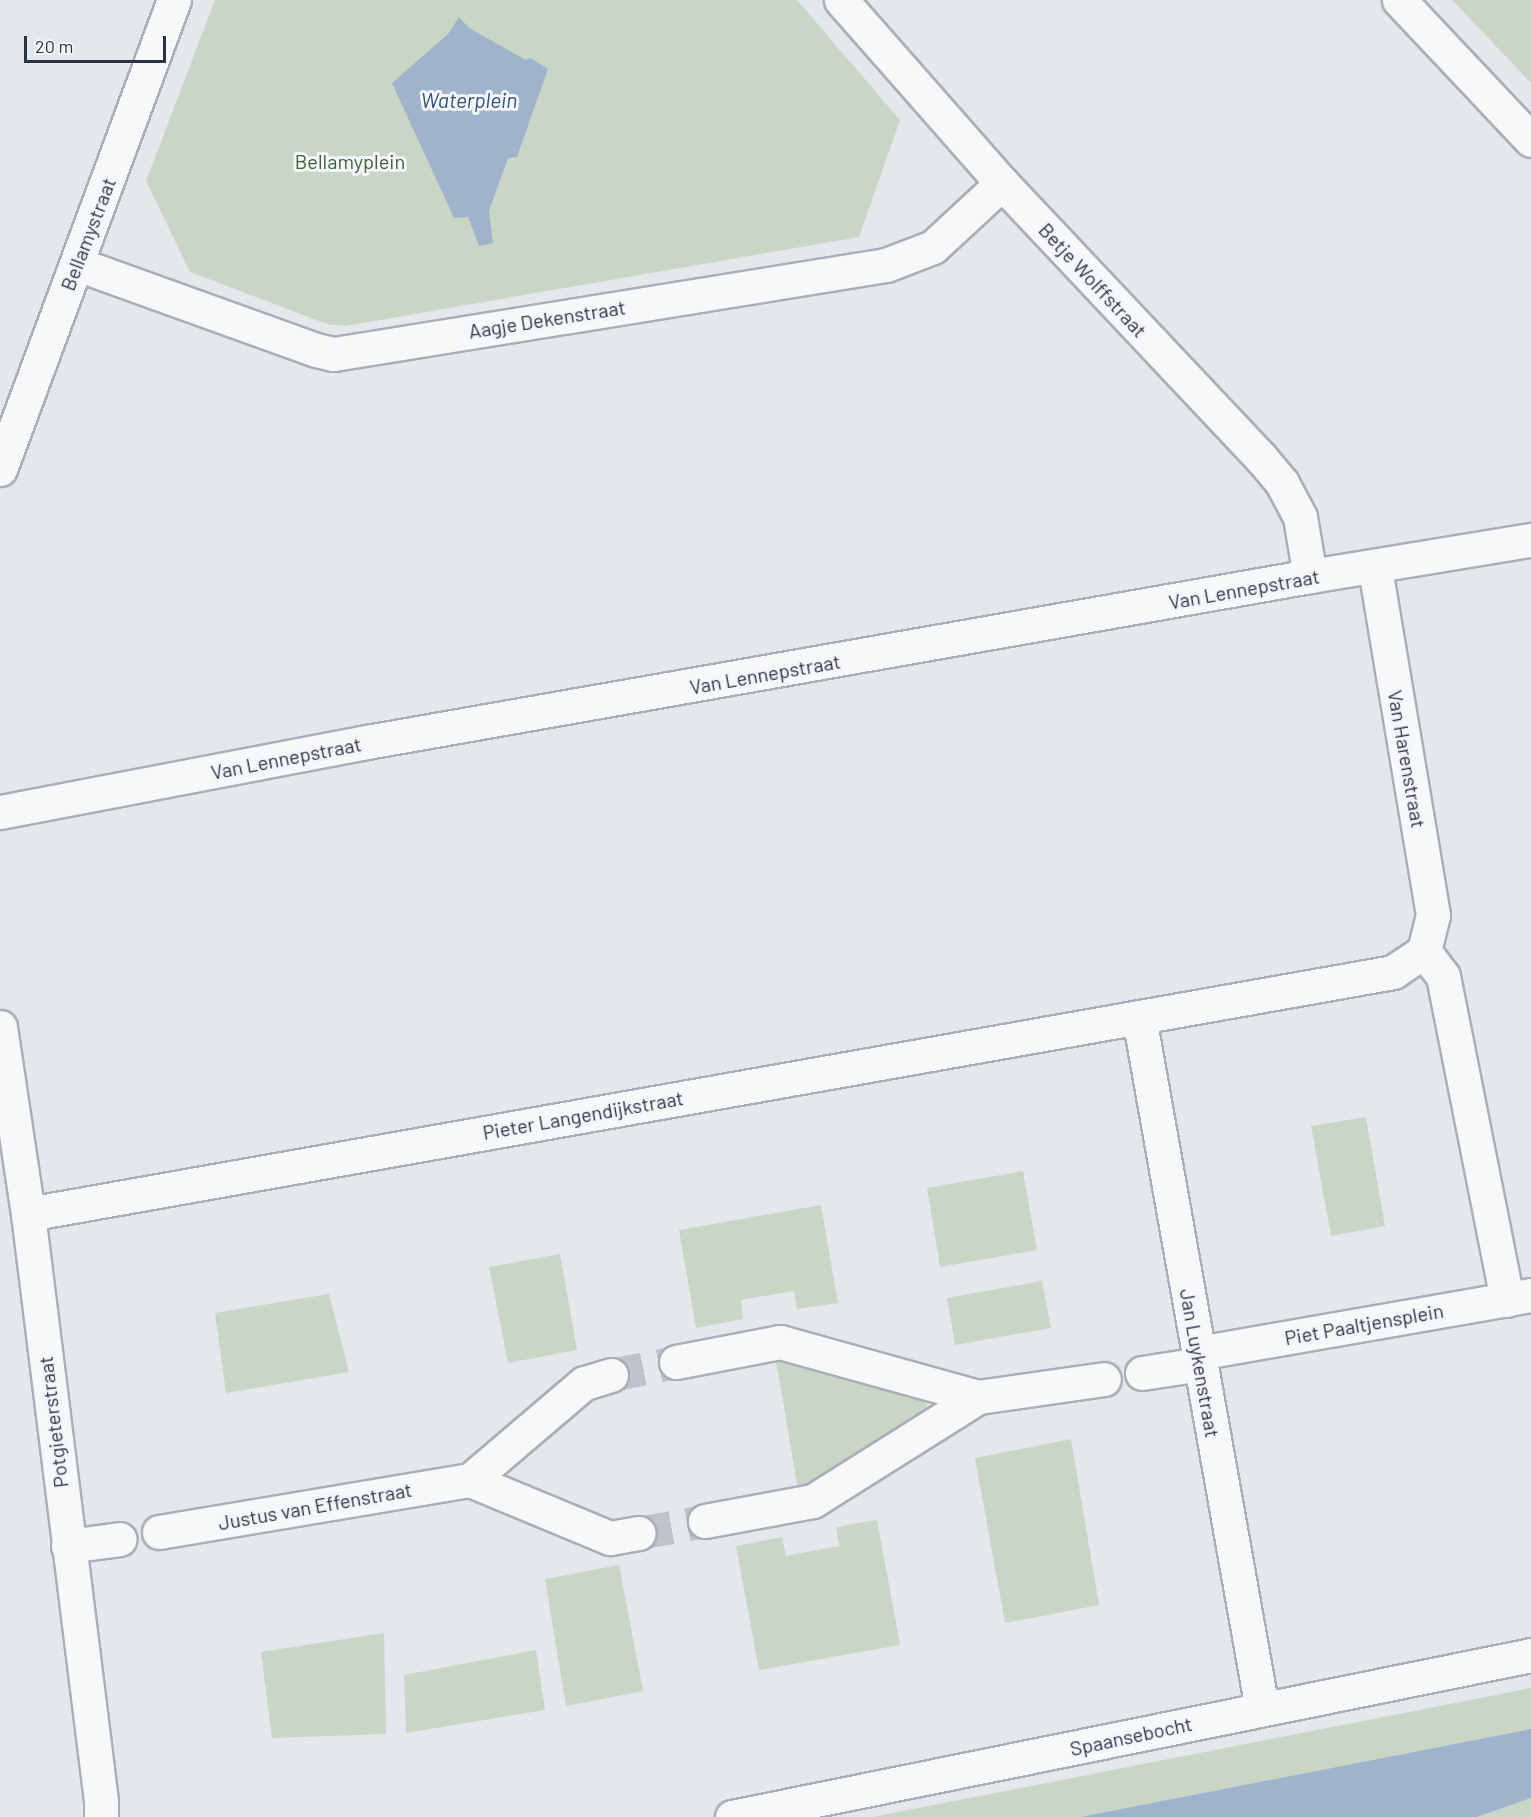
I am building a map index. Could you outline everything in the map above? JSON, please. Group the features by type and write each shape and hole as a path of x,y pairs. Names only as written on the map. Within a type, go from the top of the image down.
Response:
{"street":[{"name":"Bellamystraat","path":"0,469 174,0"},
{"name":"Betje Wolffstraat","path":"841,0 1002,183 1282,483 1300,517 1310,576"},
{"path":"1399,0 1531,140"},
{"name":"Aagje Dekenstraat","path":"77,264 316,350 334,354 886,265 933,247 1002,183"},
{"name":"Van Lennepstraat","path":"0,812 367,742 1310,576 1531,540"},
{"name":"Van Harenstraat","path":"1375,567 1433,915 1424,951"},
{"path":"1139,1017 1393,972 1424,951 1443,976 1519,1297"},
{"name":"Pieter Langendijkstraat","path":"28,1214 1139,1017"},
{"name":"Jan Luykenstraat","path":"1139,1017 1262,1709"},
{"name":"Potgieterstraat","path":"0,1027 28,1214 101,1801 101,1817"},
{"name":"Piet Paaltjensplein","path":"1199,1359 1519,1297"},
{"path":"676,1362 780,1342 978,1397 1104,1379"},
{"path":"1142,1373 1199,1359"},
{"path":"611,1375 584,1383 470,1479 610,1538 639,1533"},
{"path":"705,1521 813,1502 978,1397"},
{"name":"Justus van Effenstraat","path":"159,1532 470,1479"},
{"path":"68,1546 120,1539"},
{"name":"Spaansebocht","path":"732,1817 1531,1655"}],"green space":[{"name":"Bellamyplein","path":"215,0 797,0 900,120 859,237 345,326 327,324 190,272 146,181"},
{"path":"1452,0 1531,0 1531,83"},
{"path":"1366,1117 1385,1226 1331,1236 1311,1126"},
{"path":"1023,1171 1037,1250 940,1267 927,1188"},
{"path":"821,1205 838,1303 797,1309 794,1291 741,1300 743,1319 696,1328 679,1230"},
{"path":"560,1254 577,1350 508,1363 489,1267"},
{"path":"1042,1281 1051,1328 955,1345 947,1298"},
{"path":"329,1294 349,1372 226,1393 215,1313"},
{"path":"790,1358 925,1397 928,1411 814,1483 798,1489 776,1361"},
{"path":"1071,1439 1099,1605 1005,1623 975,1458"},
{"path":"877,1520 900,1645 759,1670 736,1546 782,1537 786,1556 839,1546 836,1527"},
{"path":"619,1565 643,1691 566,1706 545,1579"},
{"path":"384,1633 386,1734 272,1738 261,1652"},
{"path":"536,1650 545,1710 406,1733 404,1675"},
{"path":"1531,1688 1531,1729 1080,1817 873,1817"},
{"path":"1531,1798 1531,1817 1477,1817"}],"water":[{"name":"Waterplein","path":"459,17 469,28 526,60 531,58 548,69 517,157 508,158 489,211 493,243 479,246 468,217 454,218 392,83 448,34"},
{"path":"1531,1729 1531,1798 1477,1817 1080,1817"}],"tunnel":[{"path":"611,1375 676,1362"},
{"path":"639,1533 705,1521"}]}
